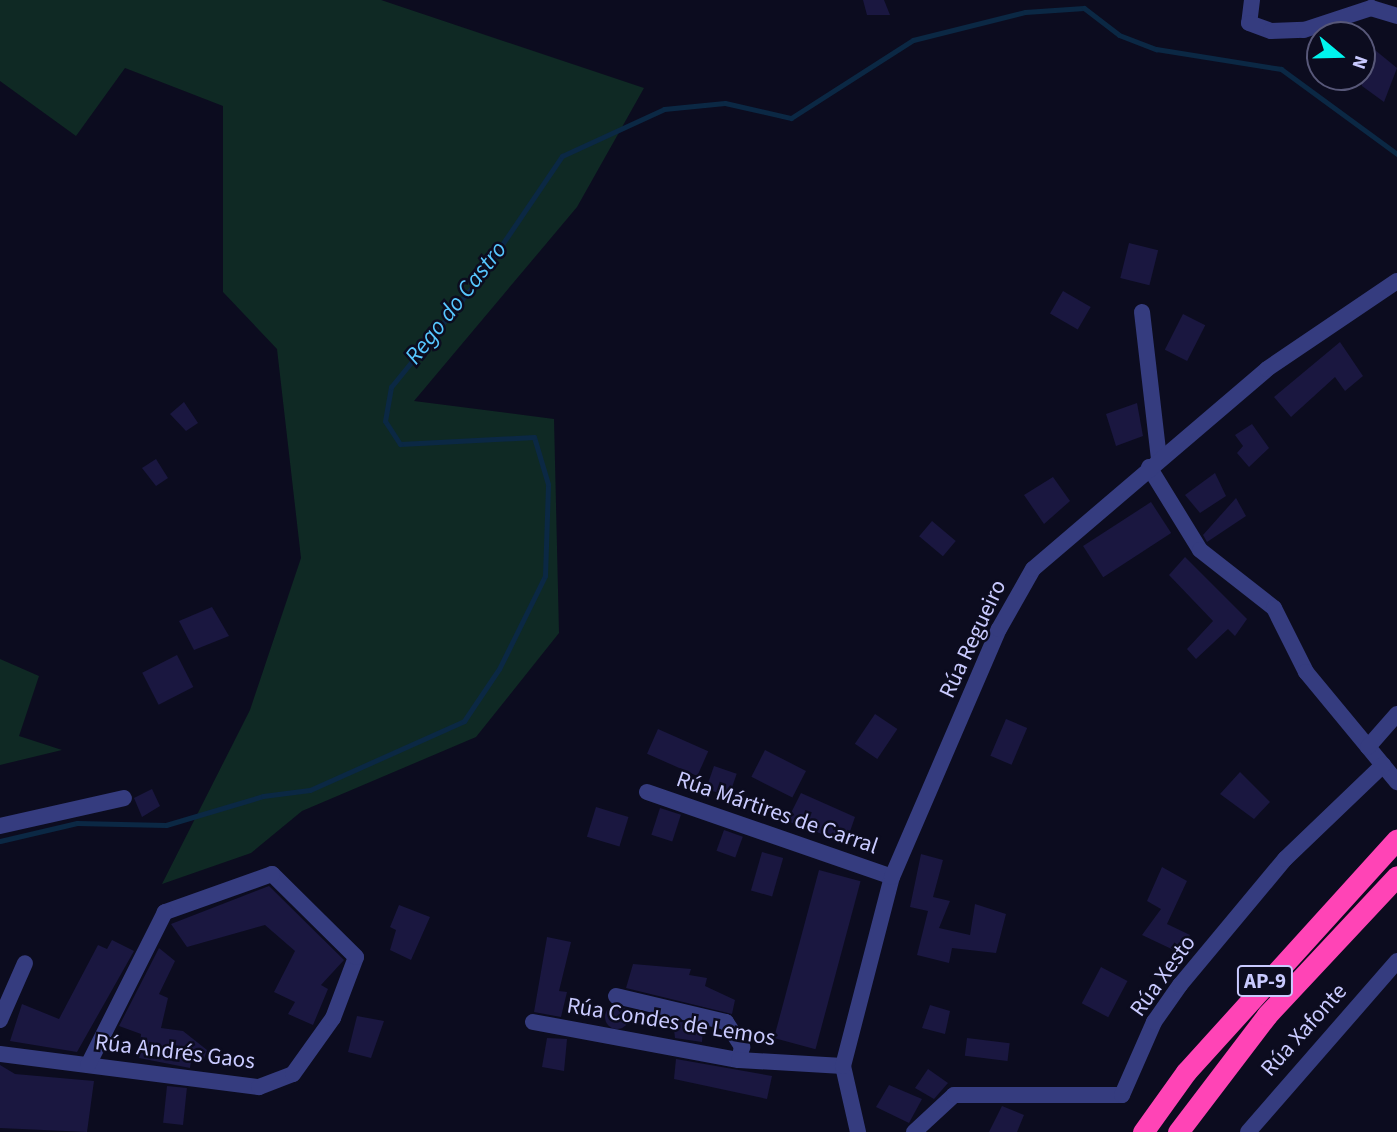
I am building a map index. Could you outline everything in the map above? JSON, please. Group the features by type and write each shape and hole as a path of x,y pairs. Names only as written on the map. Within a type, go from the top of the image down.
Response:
{"highway":[{"name":"AP-9","path":"1143,1132 1273,972 1397,839"},
{"name":"AP-9","path":"1178,1132 1266,1015 1397,876"}],"street":[{"path":"1252,0 1249,23 1270,31 1304,30 1371,8 1397,16"},
{"name":"Rúa Regueiro","path":"859,1132 843,1066 892,877 1027,578 1057,543 1267,369 1397,281"},
{"path":"1142,312 1154,463 1200,550 1274,608 1306,672 1391,774"},
{"path":"1368,747 1397,714"},
{"name":"Rúa Xesto","path":"914,1132 954,1095 1122,1096 1154,1022 1180,985 1285,859 1391,774"},
{"name":"Rúa Mártires de Carral","path":"647,792 892,877"},
{"path":"0,826 124,797"},
{"name":"Rúa Andrés Gaos","path":"0,1054 259,1087 293,1074 333,1017 356,957 272,874 165,912 155,921 88,1065"},
{"name":"Rúa Xafonte","path":"1248,1132 1397,961"},
{"path":"0,1020 25,963"},
{"path":"615,996 726,1021 742,1047 739,1060"},
{"name":"Rúa Condes de Lemos","path":"533,1023 739,1060 843,1066"}],"green space":[{"path":"0,0 381,0 644,88 577,207 414,401 554,419 559,633 476,737 302,811 251,853 162,884 250,710 301,558 277,349 223,292 223,106 125,68 76,136 0,81"},
{"path":"0,659 39,676 19,736 62,750 0,765"}],"building":[{"path":"863,0 884,0 890,15 867,15"},
{"path":"1376,51 1397,68 1384,102 1369,91 1376,91"},
{"path":"1129,243 1158,250 1149,285 1120,278"},
{"path":"1063,291 1091,307 1078,330 1050,314"},
{"path":"1183,314 1205,325 1187,361 1165,350"},
{"path":"1340,342 1363,376 1345,391 1335,377 1291,417 1274,397"},
{"path":"184,402 198,423 186,431 170,414"},
{"path":"1137,403 1143,436 1116,446 1106,414"},
{"path":"1252,424 1269,448 1249,467 1237,453 1243,446 1235,435"},
{"path":"156,459 168,478 156,486 142,468"},
{"path":"1215,473 1226,496 1200,513 1185,495"},
{"path":"1053,477 1070,501 1044,524 1024,495"},
{"path":"1236,498 1246,516 1207,542 1203,535"},
{"path":"1151,502 1171,533 1103,577 1083,546"},
{"path":"932,521 956,541 943,556 919,536"},
{"path":"1185,557 1247,619 1235,636 1228,629 1196,659 1187,649 1213,621 1169,575"},
{"path":"212,607 229,636 194,650 179,621"},
{"path":"177,655 193,687 159,705 142,673"},
{"path":"875,714 897,729 877,759 855,744"},
{"path":"1006,719 1027,728 1012,765 990,756"},
{"path":"658,729 708,751 697,776 647,754"},
{"path":"765,750 806,771 792,798 751,777"},
{"path":"714,766 737,774 729,797 706,789"},
{"path":"1240,772 1270,802 1254,819 1220,794"},
{"path":"152,789 160,806 142,817 134,798"},
{"path":"801,793 855,817 846,843 787,821"},
{"path":"596,807 629,817 619,847 587,837"},
{"path":"660,808 681,815 672,841 651,835"},
{"path":"724,830 743,837 735,858 716,851"},
{"path":"762,852 783,858 772,897 751,890"},
{"path":"921,854 943,860 933,897 950,901 939,928 970,935 975,904 1006,914 996,953 952,948 949,963 917,955 928,911 910,907"},
{"path":"1162,867 1187,881 1167,924 1190,935 1180,953 1142,935 1161,909 1147,901"},
{"path":"819,870 861,881 816,1049 774,1038"},
{"path":"269,886 344,960 321,985 328,989 313,1025 288,1014 295,1002 274,992 295,951 265,925 187,947 171,924"},
{"path":"399,905 430,917 411,960 390,950 396,930 390,927"},
{"path":"547,937 571,942 559,991 567,992 561,1017 534,1012"},
{"path":"112,940 134,951 77,1052 10,1041 22,1004 59,1019 98,945 107,949"},
{"path":"159,948 175,961 159,994 168,998 161,1028 183,1031 207,1050 203,1062 191,1061 190,1068 139,1058 141,1034 119,1026"},
{"path":"633,964 691,969 689,975 707,978 705,986 735,1000 732,1014 626,988"},
{"path":"1101,967 1127,981 1108,1017 1082,1003"},
{"path":"617,1005 626,1008 629,1017 626,1026 617,1029 608,1026 605,1017 608,1008"},
{"path":"930,1005 950,1011 945,1034 922,1028"},
{"path":"357,1016 384,1021 371,1058 348,1052"},
{"path":"673,1020 703,1027 702,1042 675,1038"},
{"path":"547,1038 567,1039 564,1071 542,1067"},
{"path":"967,1038 1010,1043 1007,1061 965,1056"},
{"path":"676,1059 772,1076 767,1099 674,1079"},
{"path":"0,1065 15,1074 94,1081 87,1132 0,1128"},
{"path":"928,1069 948,1083 934,1099 915,1088"},
{"path":"889,1085 922,1099 909,1123 876,1107"},
{"path":"167,1086 187,1088 183,1125 163,1123"},
{"path":"1002,1106 1024,1115 1017,1132 989,1132"}],"waterway":[{"name":"Rego do Castro","path":"0,841 77,823 166,825 263,796 310,790 464,721 499,669 545,576 548,484 534,437 400,444 385,421 391,387 478,280 562,156 664,109 725,103 791,118 913,40 1025,12 1084,8 1119,35 1156,49 1281,69 1397,154"}]}
